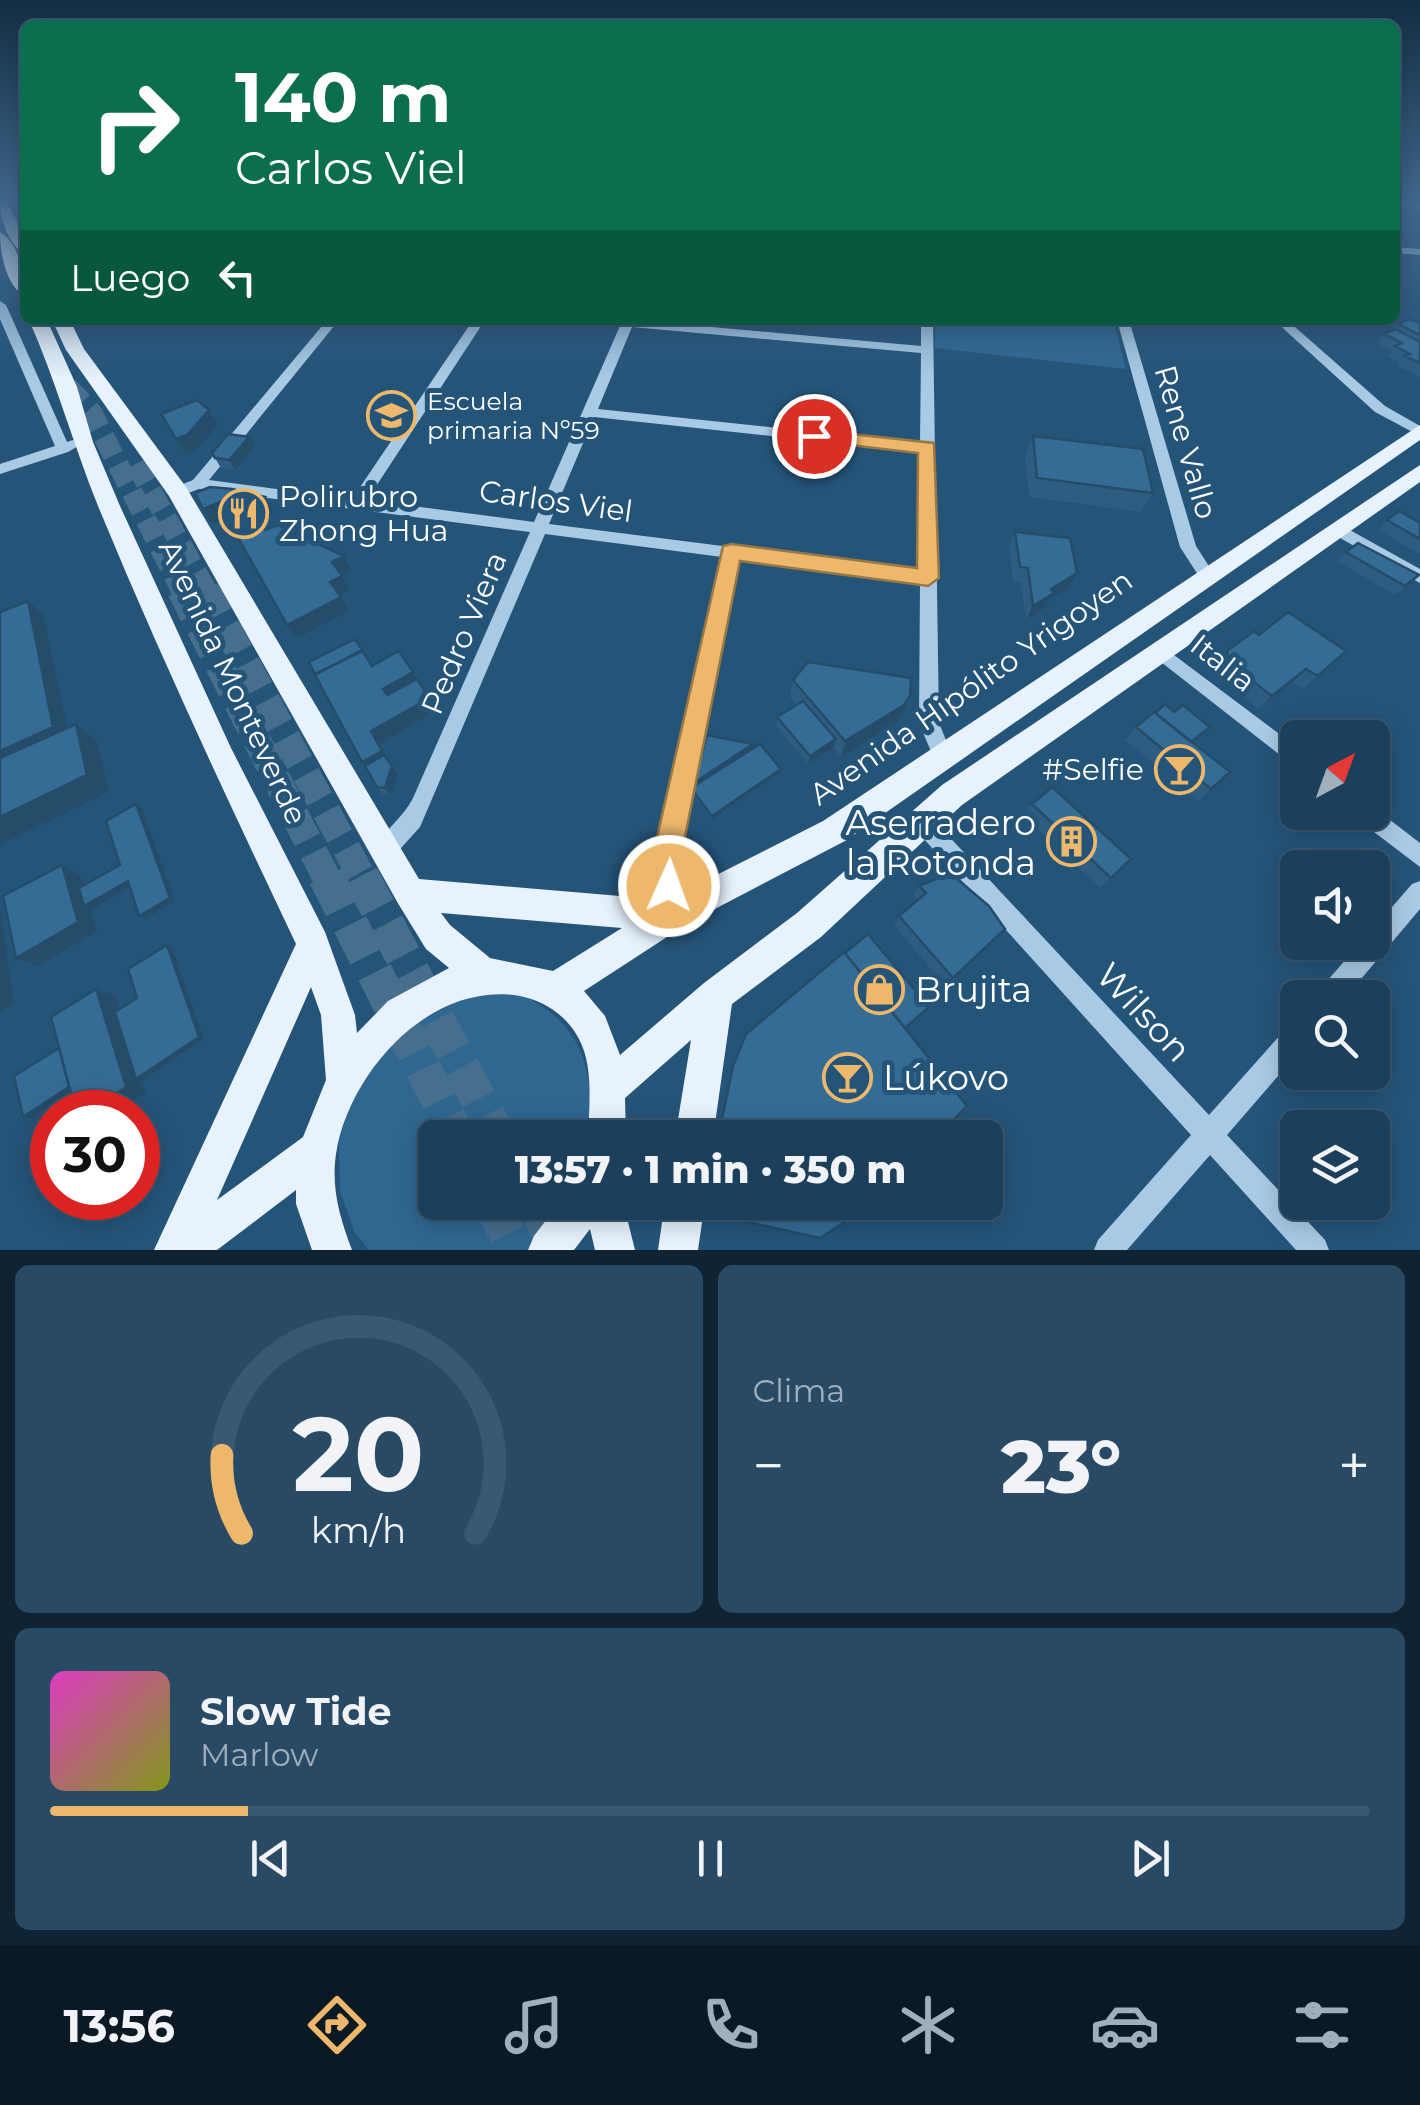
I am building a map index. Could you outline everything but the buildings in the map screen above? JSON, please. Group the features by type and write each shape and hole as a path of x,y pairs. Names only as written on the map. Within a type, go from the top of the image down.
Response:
{"main road":[{"name":"Avenida Monteverde","path":"40,325 68,387 73,445 313,944 338,1014 344,1079"},
{"name":"Avenida Monteverde","path":"62,325 74,350 188,488 410,894 438,936 481,972"},
{"name":"Avenida Hipólito Yrigoyen","path":"555,990 674,914 834,832 1206,574 1420,432"},
{"path":"608,1089 716,995 810,925 921,821 1158,650 1420,472"},
{"path":"410,894 674,914"},
{"path":"174,1250 313,944"},
{"path":"332,1250 325,1239 316,1193 316,1150 344,1079 380,1034 438,988 481,972 519,974 574,1001 596,1030 608,1089 607,1120"},
{"path":"697,1120 716,995"},
{"path":"183,1250 316,1150"},
{"path":"548,1250 572,1220"},
{"path":"607,1220 614,1250"},
{"path":"678,1250 682,1220"}],"street":[{"path":"0,305 73,445 0,469"},
{"path":"188,488 329,325"},
{"path":"358,502 475,325"},
{"name":"Pedro Viera","path":"385,850 402,834 421,804 628,325"},
{"path":"661,325 927,350"},
{"path":"927,325 929,723 942,755"},
{"name":"Rene Vallo","path":"1124,325 1188,547 1206,574"},
{"path":"1286,325 1380,409 1420,432"},
{"path":"588,412 927,448"},
{"name":"Carlos Viel","path":"188,488 358,502 928,578"},
{"path":"1339,530 1420,578"},
{"path":"674,914 669,886 670,842 731,552"},
{"name":"Italia","path":"1158,650 1280,746"},
{"name":"Wilson","path":"921,821 1315,1250"},
{"path":"1387,830 1420,856"},
{"path":"1344,980 1420,892"},
{"path":"1108,1250 1280,1055"}],"shaded area":[{"path":"935,325 1114,325 1126,369 935,348"},
{"path":"508,989 552,1014 578,1046 585,1065 591,1120 418,1120 418,1220 554,1220 526,1250 369,1250 355,1233 340,1191 339,1143 351,1097 374,1056 437,1000"}],"tunnel":[{"path":"68,387 92,413 183,593"},
{"path":"136,464 208,593"},
{"path":"181,590 327,879"},
{"path":"206,590 363,879"},
{"path":"326,876 449,1120"},
{"path":"361,876 490,1120"},
{"path":"500,1220 515,1250"},
{"path":"543,1220 559,1250"}],"place":[{"name":"Escuela primaria Nº59","path":"392,415"},
{"name":"Polirubro Zhong Hua","path":"244,513"},
{"name":"#Selfie","path":"1179,769"},
{"name":"Aserradero la Rotonda","path":"1071,842"},
{"name":"Brujita","path":"880,989"},
{"name":"Lúkovo","path":"848,1077"}],"route":[{"path":"669,886 670,842 731,552 928,578 927,448 814,436"}]}
